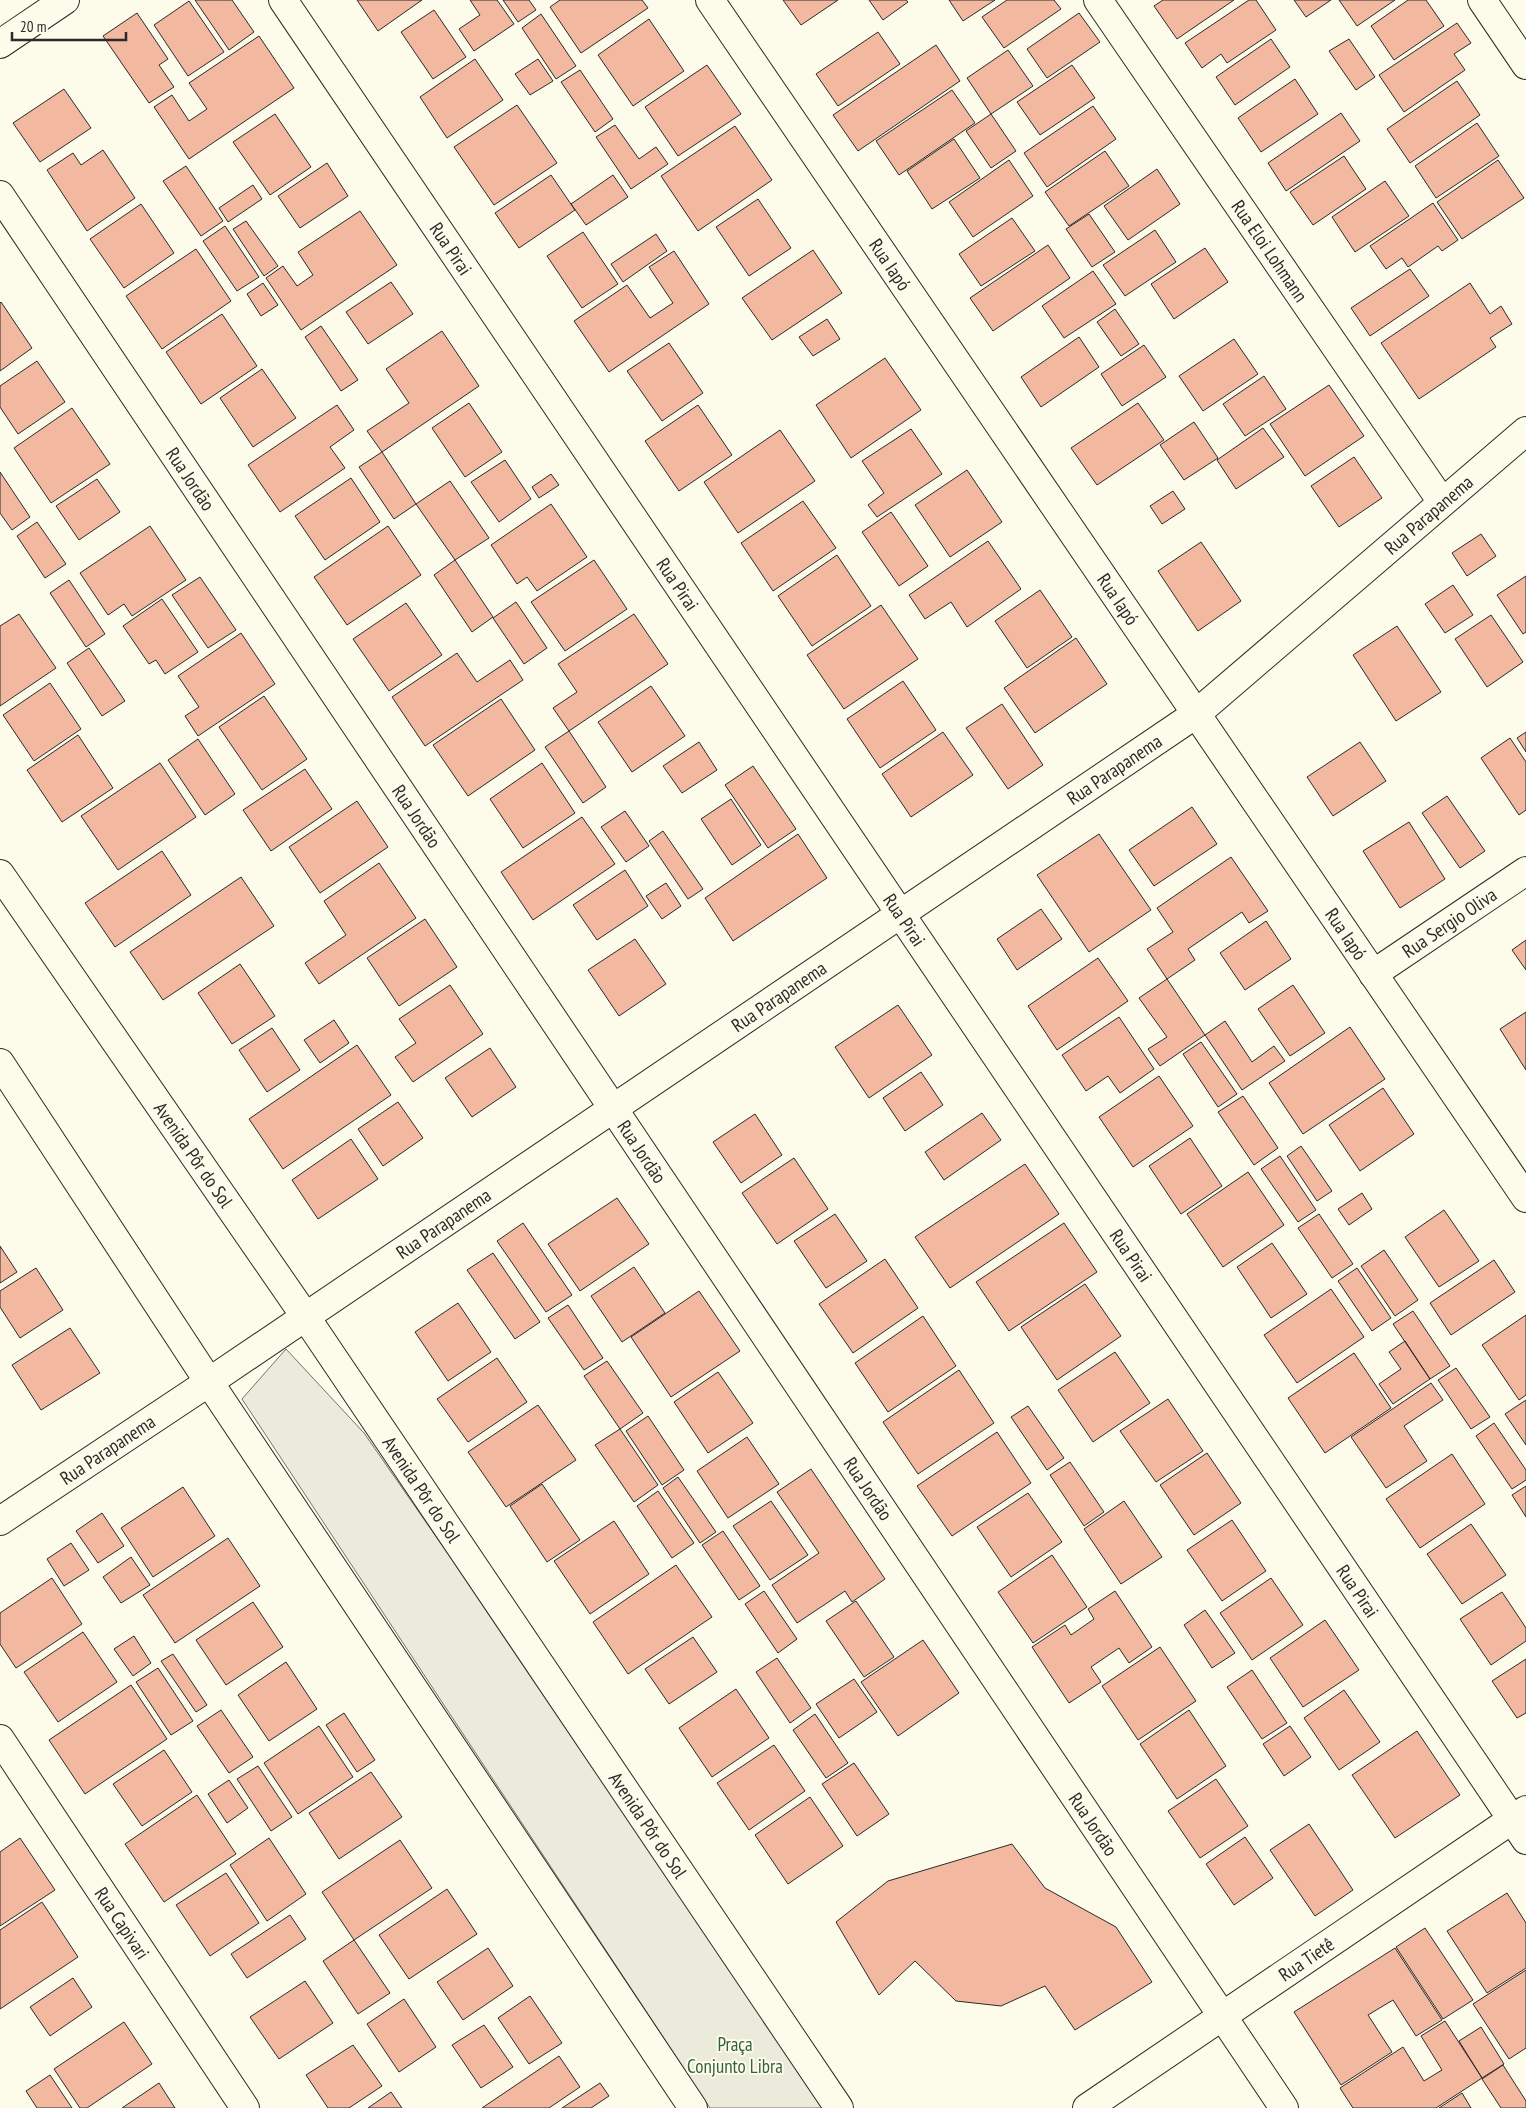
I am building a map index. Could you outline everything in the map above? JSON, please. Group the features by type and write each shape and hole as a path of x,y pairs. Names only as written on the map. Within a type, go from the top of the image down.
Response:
{"street":[{"path":"0,44 65,0"},
{"name":"Rua Pirai","path":"283,0 900,914 1521,1823"},
{"name":"Rua Iapó","path":"710,0 1526,1198"},
{"name":"Rua Eloi Lohmann","path":"1098,0 1442,502"},
{"path":"1482,0 1526,65"},
{"name":"Rua Jordão","path":"0,195 1284,2108"},
{"name":"Rua Parapanema","path":"0,1521 209,1382 1196,714 1526,431"},
{"name":"Rua Sergio Oliva","path":"1373,974 1526,871"},
{"name":"Avenida Pôr do Sol","path":"0,874 305,1316 839,2108"},
{"path":"0,1063 209,1382 693,2108"},
{"name":"Rua Capivari","path":"0,1739 245,2108"},
{"name":"Rua Tietê","path":"1087,2108 1222,2016 1521,1823"}],"green space":[{"name":"Praça Conjunto Libra","path":"286,1349 364,1433 833,2108 710,2108 242,1399"}],"building":[{"path":"195,0 232,0 254,32 229,50"},
{"path":"357,0 422,0 378,31"},
{"path":"470,0 497,0 514,24 474,51 459,29 480,15"},
{"path":"503,0 529,0 536,10 518,22"},
{"path":"560,0 642,0 648,8 581,53 550,7"},
{"path":"783,0 838,0 801,25"},
{"path":"869,0 906,0 908,2 883,20"},
{"path":"949,0 995,0 963,21"},
{"path":"1007,0 1054,0 1061,9 1004,48 982,17"},
{"path":"1163,0 1234,0 1177,39 1154,6"},
{"path":"1249,0 1256,0 1276,30 1227,63 1221,54 1202,68 1185,43"},
{"path":"1294,0 1331,0 1306,17"},
{"path":"1339,0 1395,0 1357,26"},
{"path":"1408,0 1426,0 1444,26 1394,60 1371,26"},
{"path":"189,1 224,52 188,76 154,25"},
{"path":"434,10 466,57 433,79 401,32"},
{"path":"137,13 168,59 159,65 174,87 149,103 103,36"},
{"path":"1079,13 1100,42 1047,78 1027,49"},
{"path":"541,14 576,66 556,79 522,28"},
{"path":"649,19 684,71 633,106 598,55"},
{"path":"1457,23 1471,43 1454,54 1465,70 1404,112 1379,75"},
{"path":"878,32 900,64 838,106 816,74"},
{"path":"259,36 294,88 189,159 154,107 172,95 189,121 207,109 189,83"},
{"path":"1271,39 1290,67 1235,105 1216,77"},
{"path":"1349,39 1375,77 1356,90 1329,51"},
{"path":"936,45 960,81 858,151 833,115"},
{"path":"1008,50 1033,86 991,114 967,78"},
{"path":"475,59 503,100 447,138 420,97"},
{"path":"538,59 553,81 530,95 515,74"},
{"path":"707,65 741,114 678,156 645,107"},
{"path":"1072,65 1095,98 1040,135 1017,102"},
{"path":"580,70 613,119 595,132 561,82"},
{"path":"1295,79 1318,114 1261,152 1238,118"},
{"path":"1457,81 1480,115 1410,163 1387,129"},
{"path":"64,89 91,128 40,162 13,123"},
{"path":"952,90 975,123 899,175 876,141"},
{"path":"517,105 557,163 494,205 454,147"},
{"path":"1093,106 1116,139 1047,187 1024,153"},
{"path":"1341,113 1360,141 1286,191 1268,163"},
{"path":"275,114 311,167 270,195 233,142"},
{"path":"991,114 1016,151 991,168 966,131"},
{"path":"1477,123 1499,156 1436,198 1415,166"},
{"path":"615,125 639,159 656,147 668,164 631,189 596,137"},
{"path":"735,126 772,180 698,231 661,176"},
{"path":"954,139 980,178 932,209 907,171"},
{"path":"103,150 135,198 87,231 47,170 73,153 81,165"},
{"path":"1105,151 1129,186 1069,226 1045,192"},
{"path":"1344,156 1366,189 1313,225 1290,192"},
{"path":"1009,160 1033,196 973,237 949,202"},
{"path":"1498,160 1524,198 1462,239 1437,202"},
{"path":"327,163 348,196 300,228 278,196"},
{"path":"186,166 223,221 201,236 163,181"},
{"path":"1157,169 1180,204 1128,240 1104,206"},
{"path":"551,175 575,210 519,248 495,213"},
{"path":"613,175 628,197 586,225 571,204"},
{"path":"1385,181 1409,216 1355,252 1332,217"},
{"path":"253,185 262,199 228,222 219,208"},
{"path":"758,199 791,248 749,276 716,227"},
{"path":"1433,203 1458,240 1442,251 1438,246 1408,267 1402,258 1386,269 1370,246"},
{"path":"141,204 174,253 124,288 90,239"},
{"path":"360,211 397,265 301,330 266,278 283,266 297,286 313,275 298,252"},
{"path":"1089,214 1115,252 1092,267 1066,229"},
{"path":"1012,218 1035,251 981,286 959,254"},
{"path":"246,221 278,266 264,276 233,229"},
{"path":"225,226 259,277 237,291 203,241"},
{"path":"1155,230 1176,262 1125,296 1103,265"},
{"path":"583,232 618,284 582,308 547,256"},
{"path":"656,234 667,251 623,282 611,264"},
{"path":"1048,245 1070,278 993,331 970,298"},
{"path":"1205,248 1228,282 1174,319 1151,284"},
{"path":"196,249 231,301 162,349 126,296"},
{"path":"813,250 842,293 772,340 742,298"},
{"path":"674,251 709,304 609,372 574,321 627,285 650,318 673,303 649,267"},
{"path":"1410,269 1429,296 1370,336 1351,308"},
{"path":"1093,271 1116,304 1064,338 1042,306"},
{"path":"391,282 413,314 368,344 346,312"},
{"path":"263,283 278,305 261,316 247,294"},
{"path":"1470,283 1490,314 1501,306 1512,324 1490,338 1496,347 1419,399 1381,343"},
{"path":"0,303 32,348 0,371"},
{"path":"1115,309 1139,344 1121,356 1097,322"},
{"path":"222,314 257,366 201,404 166,352"},
{"path":"827,319 840,339 813,356 799,337"},
{"path":"321,326 358,380 341,391 305,337"},
{"path":"442,331 479,386 382,452 367,431 409,403 386,369"},
{"path":"1079,337 1099,367 1041,407 1021,377"},
{"path":"1234,339 1258,374 1203,411 1179,376"},
{"path":"669,343 703,393 662,421 627,371"},
{"path":"1144,345 1166,377 1122,406 1101,374"},
{"path":"885,358 921,410 851,458 816,405"},
{"path":"37,361 65,402 18,434 0,407 0,386"},
{"path":"262,369 296,418 253,447 220,398"},
{"path":"1264,376 1286,409 1245,436 1223,404"},
{"path":"1329,385 1364,436 1305,476 1270,424"},
{"path":"469,403 502,452 465,477 432,428"},
{"path":"1138,403 1164,440 1097,485 1071,448"},
{"path":"337,405 354,430 330,447 345,468 280,512 248,465"},
{"path":"698,405 732,455 679,491 645,441"},
{"path":"72,408 110,464 51,503 14,448"},
{"path":"1194,422 1218,458 1184,480 1160,445"},
{"path":"1263,428 1284,457 1236,489 1217,460"},
{"path":"911,429 942,474 877,517 868,505 884,493 862,461"},
{"path":"780,430 815,481 738,533 704,482"},
{"path":"382,452 416,504 394,519 359,467"},
{"path":"1354,457 1382,498 1339,527 1311,486"},
{"path":"505,460 531,499 499,522 471,482"},
{"path":"967,470 1002,522 950,557 915,505"},
{"path":"0,472 30,517 12,530 0,513"},
{"path":"551,474 559,485 539,498 532,487"},
{"path":"351,478 380,522 325,560 295,516"},
{"path":"97,479 120,512 79,540 56,506"},
{"path":"450,481 489,538 455,560 416,504"},
{"path":"1173,491 1185,509 1162,524 1150,506"},
{"path":"803,501 836,548 773,591 741,543"},
{"path":"551,504 587,557 537,591 527,577 517,584 491,545"},
{"path":"891,512 928,566 899,586 862,532"},
{"path":"37,522 66,564 45,578 17,536"},
{"path":"150,526 186,580 132,616 124,604 108,615 80,573"},
{"path":"388,526 421,575 347,625 314,577"},
{"path":"1481,534 1496,556 1467,576 1452,553"},
{"path":"988,541 1021,589 967,627 951,602 925,619 909,595"},
{"path":"1201,542 1241,601 1198,631 1158,571"},
{"path":"837,555 871,606 812,646 778,596"},
{"path":"455,560 493,617 472,632 434,575"},
{"path":"594,560 627,609 565,651 531,602"},
{"path":"1526,576 1526,632 1523,634 1497,595"},
{"path":"200,577 236,630 208,648 172,595"},
{"path":"69,580 105,634 86,647 50,593"},
{"path":"1453,585 1473,615 1445,633 1425,604"},
{"path":"1040,590 1072,637 1027,668 995,621"},
{"path":"162,599 198,652 165,674 156,660 149,664 123,626"},
{"path":"516,602 547,648 524,664 493,618"},
{"path":"406,603 442,655 389,691 353,639"},
{"path":"881,605 918,659 844,709 807,655"},
{"path":"19,614 56,668 0,706 0,626"},
{"path":"634,614 668,664 569,731 553,708 577,692 558,664"},
{"path":"1491,615 1523,662 1487,687 1455,639"},
{"path":"1397,626 1441,692 1396,721 1353,655"},
{"path":"241,633 275,684 198,736 185,716 199,707 178,676"},
{"path":"1076,638 1107,684 1035,733 1004,688"},
{"path":"89,648 125,701 102,716 67,663"},
{"path":"457,653 477,682 510,660 523,680 425,746 392,697"},
{"path":"903,681 936,730 880,768 847,719"},
{"path":"50,683 81,729 34,761 3,715"},
{"path":"651,686 685,736 632,772 598,722"},
{"path":"264,696 307,759 262,790 219,727"},
{"path":"501,699 535,750 468,796 433,745"},
{"path":"1002,704 1043,765 1008,789 966,728"},
{"path":"569,731 606,787 583,803 545,747"},
{"path":"943,732 973,775 911,817 882,774"},
{"path":"1526,732 1526,752 1517,738"},
{"path":"78,735 113,788 62,822 27,770"},
{"path":"1510,738 1526,762 1526,810 1519,815 1481,758"},
{"path":"198,739 235,794 205,815 168,760"},
{"path":"699,742 717,770 682,793 663,766"},
{"path":"1360,742 1386,781 1333,816 1307,777"},
{"path":"160,763 196,817 118,870 81,816"},
{"path":"542,763 575,813 523,848 490,799"},
{"path":"753,766 796,829 768,848 725,785"},
{"path":"305,769 332,809 271,851 243,810"},
{"path":"1447,796 1485,851 1460,868 1422,813"},
{"path":"731,799 761,845 732,865 701,819"},
{"path":"357,801 388,847 320,893 289,847"},
{"path":"1192,807 1217,844 1154,886 1129,850"},
{"path":"625,811 649,846 626,862 601,827"},
{"path":"582,817 615,864 533,920 501,872"},
{"path":"1409,822 1445,879 1400,908 1363,851"},
{"path":"663,831 703,889 688,899 649,841"},
{"path":"798,834 827,878 733,941 705,898"},
{"path":"1099,834 1151,910 1089,952 1037,875"},
{"path":"162,851 191,895 115,947 85,903"},
{"path":"1231,857 1268,911 1249,923 1242,912 1188,949 1195,960 1167,979 1147,949 1173,932 1157,908"},
{"path":"379,863 416,918 319,984 305,963 346,935 324,901"},
{"path":"625,870 648,906 597,940 573,905"},
{"path":"241,877 274,926 163,1000 130,952"},
{"path":"666,883 681,906 662,919 646,896"},
{"path":"1041,909 1062,939 1017,970 997,939"},
{"path":"425,919 457,967 399,1006 367,958"},
{"path":"1266,921 1291,959 1245,990 1220,953"},
{"path":"635,939 666,984 619,1016 588,970"},
{"path":"1526,940 1526,970 1512,950"},
{"path":"1098,958 1128,1001 1057,1050 1028,1006"},
{"path":"240,964 275,1016 232,1044 198,993"},
{"path":"1167,979 1205,1035 1160,1066 1148,1049 1167,1037 1139,998"},
{"path":"450,985 483,1034 413,1082 395,1057 416,1043 399,1019"},
{"path":"1293,985 1325,1033 1290,1056 1258,1009"},
{"path":"898,1005 932,1055 869,1098 835,1047"},
{"path":"1526,1012 1526,1070 1500,1029"},
{"path":"1119,1017 1154,1069 1120,1093 1108,1076 1086,1091 1062,1055"},
{"path":"334,1020 349,1043 320,1063 304,1040"},
{"path":"1225,1021 1252,1062 1274,1046 1285,1061 1242,1090 1205,1035"},
{"path":"1350,1027 1385,1079 1303,1134 1269,1083"},
{"path":"272,1028 300,1070 267,1092 239,1050"},
{"path":"1201,1042 1237,1094 1218,1107 1183,1054"},
{"path":"357,1045 391,1095 283,1169 249,1119"},
{"path":"490,1048 516,1087 472,1117 445,1078"},
{"path":"921,1072 943,1105 905,1131 883,1098"},
{"path":"1159,1076 1193,1126 1133,1167 1099,1117"},
{"path":"1383,1088 1414,1134 1360,1171 1329,1125"},
{"path":"1243,1096 1278,1148 1254,1165 1218,1112"},
{"path":"398,1102 423,1138 383,1166 358,1129"},
{"path":"982,1113 1001,1140 944,1180 925,1152"},
{"path":"755,1114 782,1155 741,1183 713,1142"},
{"path":"1190,1138 1222,1186 1181,1214 1149,1166"},
{"path":"351,1139 378,1179 318,1219 292,1180"},
{"path":"1301,1146 1332,1191 1317,1201 1287,1156"},
{"path":"1280,1156 1316,1210 1298,1222 1261,1169"},
{"path":"794,1158 828,1209 777,1244 742,1193"},
{"path":"1025,1164 1059,1214 950,1288 915,1237"},
{"path":"1248,1172 1284,1225 1223,1267 1187,1214"},
{"path":"1362,1193 1372,1209 1349,1225 1338,1209"},
{"path":"617,1198 649,1244 580,1291 548,1244"},
{"path":"1444,1210 1479,1261 1439,1287 1405,1237"},
{"path":"835,1214 867,1261 826,1288 794,1241"},
{"path":"1319,1214 1353,1264 1332,1278 1298,1228"},
{"path":"523,1223 572,1295 546,1312 497,1241"},
{"path":"1064,1223 1097,1272 1009,1331 976,1282"},
{"path":"1272,1243 1307,1294 1271,1318 1237,1267"},
{"path":"0,1246 17,1272 0,1283"},
{"path":"1384,1250 1418,1300 1395,1316 1361,1266"},
{"path":"493,1253 540,1322 515,1339 467,1270"},
{"path":"885,1259 918,1308 853,1353 819,1304"},
{"path":"1494,1260 1515,1292 1451,1335 1430,1303"},
{"path":"634,1267 665,1313 622,1342 591,1296"},
{"path":"36,1268 63,1310 20,1338 0,1307 0,1291"},
{"path":"1357,1268 1391,1318 1372,1331 1338,1281"},
{"path":"1085,1284 1121,1336 1057,1380 1021,1327"},
{"path":"1331,1289 1364,1337 1297,1383 1264,1335"},
{"path":"699,1291 740,1351 671,1397 631,1337"},
{"path":"458,1303 491,1352 448,1381 415,1332"},
{"path":"568,1305 603,1358 584,1370 548,1318"},
{"path":"1413,1311 1450,1366 1430,1379 1393,1324"},
{"path":"1526,1315 1526,1395 1519,1400 1482,1345"},
{"path":"923,1316 956,1366 888,1412 855,1363"},
{"path":"70,1328 100,1373 41,1410 12,1365"},
{"path":"1405,1341 1430,1379 1393,1404 1379,1384 1401,1369 1389,1352"},
{"path":"1115,1352 1150,1403 1093,1442 1058,1390"},
{"path":"1354,1353 1391,1408 1325,1453 1288,1398"},
{"path":"497,1358 527,1402 468,1442 437,1399"},
{"path":"607,1361 643,1413 620,1429 584,1376"},
{"path":"1456,1368 1490,1417 1471,1429 1438,1380"},
{"path":"959,1370 994,1423 918,1474 883,1422"},
{"path":"718,1372 753,1423 708,1453 674,1402"},
{"path":"1431,1383 1443,1400 1404,1426 1427,1461 1386,1488 1351,1437"},
{"path":"1168,1399 1203,1451 1156,1482 1120,1431"},
{"path":"1526,1400 1526,1445 1505,1414"},
{"path":"538,1405 576,1460 506,1507 468,1452"},
{"path":"1028,1406 1064,1458 1047,1470 1011,1417"},
{"path":"648,1416 684,1470 662,1485 626,1431"},
{"path":"1494,1423 1526,1470 1526,1480 1512,1489 1476,1436"},
{"path":"620,1429 658,1485 634,1502 595,1445"},
{"path":"997,1432 1031,1483 952,1536 917,1486"},
{"path":"747,1437 779,1484 728,1518 697,1471"},
{"path":"1207,1453 1241,1503 1194,1535 1160,1485"},
{"path":"1452,1454 1485,1504 1420,1548 1386,1499"},
{"path":"1070,1462 1104,1512 1084,1526 1050,1475"},
{"path":"811,1469 885,1579 852,1602 845,1591 797,1623 772,1585 819,1553 777,1492"},
{"path":"678,1477 716,1532 700,1543 663,1488"},
{"path":"542,1484 580,1540 547,1562 510,1506"},
{"path":"1526,1486 1526,1517 1512,1495"},
{"path":"183,1487 215,1536 153,1577 121,1528"},
{"path":"658,1491 694,1543 672,1558 637,1506"},
{"path":"1028,1493 1062,1542 1011,1577 977,1527"},
{"path":"771,1501 808,1555 770,1580 733,1526"},
{"path":"1124,1501 1162,1557 1121,1584 1084,1529"},
{"path":"102,1513 124,1546 98,1563 76,1531"},
{"path":"1232,1520 1266,1571 1222,1601 1187,1550"},
{"path":"614,1521 649,1574 590,1614 554,1561"},
{"path":"1471,1524 1506,1575 1462,1604 1427,1554"},
{"path":"723,1531 760,1586 739,1600 702,1545"},
{"path":"228,1538 260,1586 175,1643 143,1595"},
{"path":"71,1543 89,1570 64,1586 47,1559"},
{"path":"1052,1555 1087,1607 1033,1643 998,1592"},
{"path":"131,1557 150,1585 121,1603 103,1577"},
{"path":"676,1565 712,1617 628,1674 593,1622"},
{"path":"52,1578 82,1624 16,1668 0,1644 0,1613"},
{"path":"1271,1578 1303,1625 1252,1660 1220,1613"},
{"path":"764,1591 797,1639 778,1653 745,1604"},
{"path":"1115,1591 1152,1647 1129,1663 1119,1648 1091,1667 1101,1682 1069,1703 1032,1647 1065,1625 1071,1635 1094,1619 1088,1609"},
{"path":"1502,1592 1526,1628 1526,1641 1491,1665 1460,1619"},
{"path":"856,1601 894,1657 864,1677 826,1621"},
{"path":"253,1602 283,1647 226,1685 196,1640"},
{"path":"1205,1610 1235,1653 1212,1668 1184,1625"},
{"path":"1325,1620 1359,1670 1303,1707 1270,1658"},
{"path":"83,1632 117,1682 58,1722 24,1672"},
{"path":"134,1636 151,1663 133,1676 114,1649"},
{"path":"693,1637 717,1672 669,1704 645,1669"},
{"path":"923,1640 959,1693 898,1736 861,1682"},
{"path":"1160,1647 1196,1701 1138,1740 1102,1686"},
{"path":"173,1654 207,1705 196,1712 161,1661"},
{"path":"777,1658 811,1708 790,1723 756,1672"},
{"path":"1526,1659 1526,1713 1517,1718 1492,1681"},
{"path":"286,1662 317,1709 269,1741 238,1695"},
{"path":"158,1668 193,1721 171,1735 136,1682"},
{"path":"1252,1670 1287,1723 1262,1739 1227,1687"},
{"path":"854,1679 877,1712 839,1738 816,1704"},
{"path":"131,1685 167,1739 85,1794 49,1740"},
{"path":"736,1689 769,1738 712,1777 679,1728"},
{"path":"1344,1690 1380,1742 1339,1770 1304,1718"},
{"path":"221,1710 253,1757 229,1773 197,1726"},
{"path":"1189,1710 1226,1766 1177,1799 1140,1744"},
{"path":"344,1713 375,1760 357,1772 326,1725"},
{"path":"815,1714 848,1763 826,1778 793,1730"},
{"path":"319,1726 353,1777 298,1814 264,1763"},
{"path":"1290,1726 1311,1757 1284,1776 1263,1744"},
{"path":"1417,1731 1460,1795 1395,1838 1352,1775"},
{"path":"774,1745 805,1791 749,1830 717,1783"},
{"path":"164,1750 192,1792 142,1826 113,1784"},
{"path":"854,1763 889,1814 857,1836 822,1784"},
{"path":"258,1766 292,1817 271,1831 237,1779"},
{"path":"371,1772 402,1817 339,1859 309,1813"},
{"path":"1216,1779 1248,1826 1200,1858 1168,1811"},
{"path":"229,1780 248,1808 227,1823 208,1794"},
{"path":"197,1795 236,1854 164,1902 125,1844"},
{"path":"810,1797 843,1846 788,1884 755,1835"},
{"path":"1309,1824 1353,1890 1315,1916 1270,1850"},
{"path":"1245,1837 1273,1878 1234,1905 1206,1864"},
{"path":"20,1838 55,1890 0,1926 0,1852"},
{"path":"269,1838 306,1894 267,1921 230,1865"},
{"path":"400,1840 432,1888 354,1940 322,1892"},
{"path":"1012,1844 1045,1888 1116,1927 1152,1982 1075,2030 1045,1986 1001,2006 956,2001 915,1961 879,1995 836,1922 888,1881"},
{"path":"226,1873 259,1923 210,1956 176,1905"},
{"path":"447,1889 477,1934 409,1979 379,1935"},
{"path":"1507,1893 1526,1923 1526,1968 1487,1993 1447,1931"},
{"path":"42,1902 78,1957 0,2009 0,1930"},
{"path":"290,1915 306,1939 247,1978 231,1954"},
{"path":"1425,1928 1473,2000 1443,2019 1396,1947"},
{"path":"354,1940 390,1993 358,2014 323,1961"},
{"path":"488,1948 513,1986 463,2020 437,1982"},
{"path":"1395,1948 1442,2020 1416,2036 1393,2000 1368,2015 1392,2052 1341,2085 1294,2012"},
{"path":"1526,1970 1526,2048 1509,2059 1473,2004"},
{"path":"73,1978 92,2007 50,2036 30,2007"},
{"path":"305,1981 333,2023 279,2059 250,2017"},
{"path":"530,1996 562,2043 529,2064 498,2018"},
{"path":"404,1999 436,2047 399,2072 367,2024"},
{"path":"1445,2021 1482,2078 1436,2108 1353,2108 1340,2088 1403,2047 1424,2081 1442,2070 1421,2036"},
{"path":"124,2022 152,2064 87,2108 80,2108 54,2069"},
{"path":"484,2025 513,2067 481,2088 452,2045"},
{"path":"1481,2027 1504,2064 1482,2078 1459,2041"},
{"path":"353,2045 382,2086 349,2108 328,2108 306,2075"},
{"path":"559,2056 580,2087 549,2108 482,2108"},
{"path":"1503,2065 1526,2101 1526,2108 1501,2108 1482,2079"},
{"path":"50,2075 72,2108 37,2108 26,2091"},
{"path":"159,2083 175,2108 122,2108"},
{"path":"600,2083 609,2096 591,2108 562,2108"},
{"path":"391,2092 402,2108 368,2108"},
{"path":"1462,2093 1471,2108 1439,2108"}]}
